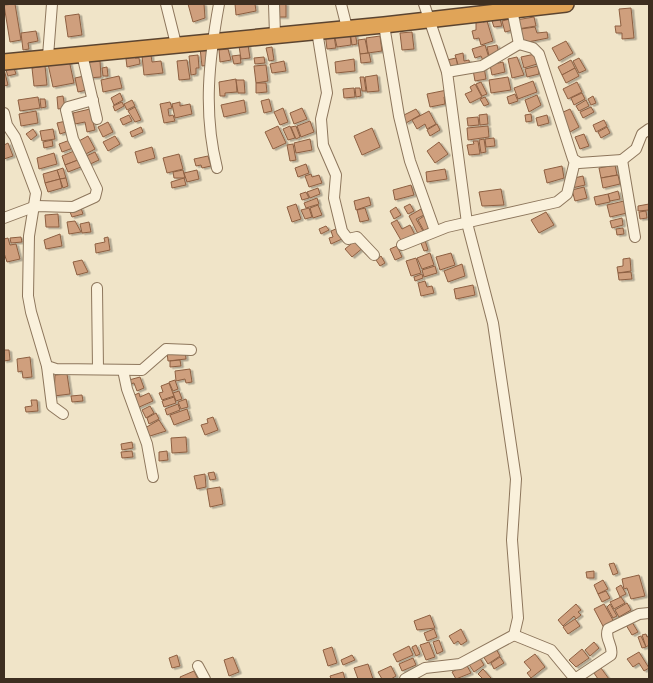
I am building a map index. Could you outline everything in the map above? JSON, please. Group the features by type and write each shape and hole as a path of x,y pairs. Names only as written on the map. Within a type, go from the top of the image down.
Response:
{"highway":[{"path":"4,62 48,56 384,25 565,4"}],"street":[{"path":"48,56 52,4"},
{"path":"166,4 176,44"},
{"path":"217,168 207,110 212,41 219,4"},
{"path":"274,4 274,35"},
{"path":"341,4 347,28"},
{"path":"405,679 425,668 460,664 514,635 518,618 512,540 516,479 493,323 467,224 447,72 424,4"},
{"path":"512,10 520,44"},
{"path":"384,25 401,125 410,161 435,231"},
{"path":"317,31 328,93 321,119 324,145 336,175 334,198 339,221 344,236 348,239 356,237 374,254"},
{"path":"402,245 435,231 547,205 564,198 567,194 575,162 538,54 533,48 520,44 482,66 447,72"},
{"path":"82,54 96,119"},
{"path":"4,218 36,206 73,207 82,204 97,193 73,138 66,110 68,107 93,100"},
{"path":"4,113 8,134 34,185 36,206 29,236 28,296 30,312 47,366 52,406 62,414"},
{"path":"575,162 600,164 622,160 636,149 642,134 649,129"},
{"path":"622,160 635,237"},
{"path":"97,288 98,369"},
{"path":"47,366 56,369 145,369 166,349 191,350"},
{"path":"123,370 127,389 147,444 153,478"},
{"path":"514,635 551,650 575,679 611,656 612,651 607,638 608,629 640,614 649,613"},
{"path":"198,666 205,679"}],"building":[{"path":"15,4 21,40 10,42 4,5"},
{"path":"188,4 204,4 205,18 193,22"},
{"path":"235,4 255,4 256,11 236,15"},
{"path":"275,4 286,4 286,17 275,17"},
{"path":"631,8 634,38 622,39 622,33 616,33 615,26 621,26 619,9"},
{"path":"79,14 82,35 68,37 65,16"},
{"path":"534,17 536,26 518,29 516,20"},
{"path":"482,19 483,22 487,21 493,41 481,45 479,38 474,39 472,31 476,30 476,21"},
{"path":"500,19 502,26 494,27 492,21"},
{"path":"510,19 513,30 505,32 502,21"},
{"path":"535,27 537,33 547,32 548,38 523,43 521,29"},
{"path":"36,31 38,41 28,43 29,49 23,50 21,33"},
{"path":"350,32 355,32 357,44 352,45"},
{"path":"412,32 414,49 402,50 400,33"},
{"path":"325,33 334,36 336,48 327,49"},
{"path":"350,33 351,45 337,47 335,38"},
{"path":"380,36 382,51 368,53 366,38"},
{"path":"365,39 368,53 360,54 358,40"},
{"path":"566,41 573,53 559,61 552,48"},
{"path":"248,45 250,58 241,59 239,46"},
{"path":"485,45 490,61 484,63 481,56 475,58 472,49"},
{"path":"497,45 499,54 489,56 487,47"},
{"path":"207,47 209,65 202,66 200,48"},
{"path":"272,47 274,60 269,61 266,48"},
{"path":"228,49 231,60 220,62 219,50"},
{"path":"369,53 371,62 361,63 360,54"},
{"path":"463,53 464,61 469,60 470,66 459,68 455,55"},
{"path":"535,54 537,64 524,68 521,57"},
{"path":"134,55 135,58 139,58 140,64 127,67 126,59"},
{"path":"151,55 152,62 161,61 163,73 144,75 142,56"},
{"path":"198,55 199,68 196,68 196,74 191,75 189,56"},
{"path":"240,55 241,63 234,64 232,56"},
{"path":"264,57 265,63 255,64 254,58"},
{"path":"517,57 524,75 512,78 508,59"},
{"path":"96,58 96,61 100,61 101,77 88,78 87,62"},
{"path":"456,58 458,67 449,69 447,60"},
{"path":"579,58 586,70 579,73 573,61"},
{"path":"354,59 355,71 336,73 335,62"},
{"path":"69,60 74,83 53,87 48,64"},
{"path":"187,60 190,79 179,80 177,61"},
{"path":"571,60 575,68 562,75 558,67"},
{"path":"284,61 286,71 272,73 270,64"},
{"path":"503,62 505,72 492,75 490,65"},
{"path":"266,65 268,81 256,83 254,66"},
{"path":"45,66 47,85 34,86 32,68"},
{"path":"538,66 539,74 527,77 525,69"},
{"path":"107,67 108,76 103,76 102,68"},
{"path":"484,67 486,79 475,81 473,70"},
{"path":"14,68 16,74 8,76 6,70"},
{"path":"575,68 579,76 566,83 562,75"},
{"path":"4,69 8,85 4,86"},
{"path":"377,75 379,91 367,92 365,77"},
{"path":"84,76 87,90 78,92 75,78"},
{"path":"119,76 122,88 103,92 101,80"},
{"path":"360,77 364,77 366,91 362,91"},
{"path":"508,77 511,90 491,93 489,80"},
{"path":"236,79 237,92 225,93 225,96 220,96 219,82"},
{"path":"236,80 244,80 245,93 238,93"},
{"path":"533,81 537,92 518,99 514,88"},
{"path":"481,82 487,94 482,96 476,84"},
{"path":"577,82 582,92 568,99 563,89"},
{"path":"256,83 266,83 267,92 256,93"},
{"path":"475,84 482,97 470,103 465,94 472,91 470,87"},
{"path":"354,88 355,97 344,98 343,89"},
{"path":"355,88 360,88 361,96 356,97"},
{"path":"447,90 448,96 444,97 445,104 430,107 427,94"},
{"path":"120,93 123,100 114,105 111,98"},
{"path":"582,93 585,99 574,105 571,98"},
{"path":"515,94 518,101 509,104 507,97"},
{"path":"537,95 541,105 529,112 525,100"},
{"path":"63,96 65,108 58,109 57,97"},
{"path":"593,96 596,103 591,105 588,99"},
{"path":"38,97 40,108 20,111 18,100"},
{"path":"485,97 489,104 484,106 480,99"},
{"path":"40,99 45,99 46,107 41,108"},
{"path":"269,99 272,111 264,113 261,101"},
{"path":"132,100 135,106 127,110 124,104"},
{"path":"244,100 246,112 224,117 221,105"},
{"path":"586,100 589,106 579,111 576,106"},
{"path":"122,102 124,106 115,111 113,106"},
{"path":"170,102 172,108 168,109 169,116 173,115 175,121 164,123 160,104"},
{"path":"180,102 180,106 190,104 192,114 175,118 172,104"},
{"path":"135,107 141,120 135,122 128,111"},
{"path":"591,107 594,112 583,118 580,112"},
{"path":"283,108 288,122 280,125 274,112"},
{"path":"302,108 307,119 294,124 290,113"},
{"path":"90,109 95,130 87,132 85,122 75,124 73,113"},
{"path":"416,109 420,115 406,123 402,116"},
{"path":"570,109 579,127 570,132 561,113"},
{"path":"36,111 38,123 21,126 19,114"},
{"path":"429,111 436,124 427,129 425,124 417,129 412,120"},
{"path":"487,114 488,124 480,125 479,115"},
{"path":"531,114 532,121 526,122 525,115"},
{"path":"129,115 132,121 123,125 120,119"},
{"path":"547,115 549,123 538,126 536,118"},
{"path":"478,117 479,125 468,126 467,118"},
{"path":"604,120 607,126 596,132 593,125"},
{"path":"66,121 69,131 60,134 57,123"},
{"path":"310,121 314,132 301,137 297,126"},
{"path":"108,122 113,132 103,137 98,127"},
{"path":"437,124 440,130 430,136 427,130"},
{"path":"278,126 286,143 273,149 265,132"},
{"path":"290,126 295,138 288,140 283,129"},
{"path":"296,126 300,137 296,139 291,127"},
{"path":"488,126 489,137 468,140 467,128"},
{"path":"141,127 143,132 132,137 130,132"},
{"path":"607,127 610,133 601,138 598,132"},
{"path":"372,128 380,147 362,155 354,136"},
{"path":"33,129 37,135 31,140 26,134"},
{"path":"53,129 55,139 42,141 40,131"},
{"path":"584,134 589,146 580,149 575,137"},
{"path":"88,136 95,149 84,155 77,142"},
{"path":"115,136 120,144 108,151 103,142"},
{"path":"494,138 495,146 486,147 485,139"},
{"path":"310,139 312,150 296,153 294,143"},
{"path":"484,139 486,152 481,153 479,140"},
{"path":"52,140 53,146 44,148 43,142"},
{"path":"70,140 73,148 62,152 59,144"},
{"path":"473,141 478,141 480,154 469,155 467,145 474,144"},
{"path":"439,142 448,154 435,163 427,151"},
{"path":"8,143 13,156 4,159 4,145"},
{"path":"293,144 296,160 290,161 287,145"},
{"path":"152,147 155,158 138,163 135,152"},
{"path":"74,151 78,160 65,165 62,156"},
{"path":"95,152 99,160 86,166 82,158"},
{"path":"54,153 57,164 39,169 37,158"},
{"path":"179,154 183,169 167,173 163,158"},
{"path":"208,156 211,166 202,168 201,165 196,166 194,159"},
{"path":"78,160 81,167 68,172 65,165"},
{"path":"306,164 309,173 298,177 295,168"},
{"path":"615,165 617,175 601,178 599,168"},
{"path":"562,166 564,178 547,183 544,170"},
{"path":"63,168 66,178 60,179 57,170"},
{"path":"445,169 447,179 427,182 426,172"},
{"path":"57,170 60,179 45,183 43,174"},
{"path":"183,170 185,178 174,178 173,172"},
{"path":"197,170 199,179 187,182 184,173"},
{"path":"311,174 312,177 319,175 322,183 309,187 305,176"},
{"path":"618,175 620,184 603,188 601,178"},
{"path":"583,176 585,185 572,188 570,179"},
{"path":"66,178 68,186 63,188 60,179"},
{"path":"184,178 186,185 172,188 171,182"},
{"path":"60,179 62,188 48,192 45,183"},
{"path":"411,185 414,195 395,200 393,190"},
{"path":"584,187 587,198 575,201 572,190"},
{"path":"318,188 320,194 310,198 307,192"},
{"path":"501,189 504,205 482,206 479,192"},
{"path":"618,191 620,199 610,201 608,194"},
{"path":"306,192 309,198 302,200 300,194"},
{"path":"608,194 610,202 596,205 594,197"},
{"path":"369,197 371,205 356,210 354,201"},
{"path":"317,198 319,204 306,208 304,203"},
{"path":"624,201 627,213 610,217 607,205"},
{"path":"296,204 301,219 292,222 287,207"},
{"path":"410,204 414,211 408,214 404,207"},
{"path":"649,204 649,210 638,211 638,206"},
{"path":"318,205 322,215 313,218 310,208"},
{"path":"396,207 401,215 394,219 390,211"},
{"path":"81,208 83,214 72,217 70,212"},
{"path":"309,208 312,217 305,219 301,210"},
{"path":"365,208 369,220 360,222 357,210"},
{"path":"421,209 424,215 416,219 423,231 418,234 409,216"},
{"path":"646,211 647,218 640,219 639,212"},
{"path":"546,212 554,225 539,233 531,220"},
{"path":"58,214 59,227 46,227 45,215"},
{"path":"424,216 430,227 424,231 418,220"},
{"path":"622,218 623,225 612,228 610,221"},
{"path":"397,220 402,229 410,225 415,235 402,242 391,223"},
{"path":"75,221 81,232 69,234 67,222"},
{"path":"89,222 91,232 82,233 80,224"},
{"path":"326,226 329,230 321,234 319,229"},
{"path":"338,228 342,239 331,244 329,238 333,237 331,231"},
{"path":"623,228 624,234 617,235 616,229"},
{"path":"60,234 62,246 46,249 44,240"},
{"path":"21,237 22,242 11,243 10,238"},
{"path":"108,237 110,250 96,253 95,244 105,242 104,238"},
{"path":"424,237 428,250 424,251 419,238"},
{"path":"8,238 10,245 16,244 20,259 7,262 4,253 4,239"},
{"path":"357,239 364,247 352,257 345,249"},
{"path":"397,246 402,257 395,260 390,249"},
{"path":"430,253 434,265 422,269 417,258"},
{"path":"451,253 455,265 440,270 436,257"},
{"path":"381,256 385,263 380,266 376,260"},
{"path":"416,258 421,273 411,276 406,261"},
{"path":"630,258 631,271 618,273 617,267 623,266 623,259"},
{"path":"82,260 88,272 77,275 73,262"},
{"path":"462,264 465,276 448,282 444,271"},
{"path":"435,266 437,273 424,277 422,270"},
{"path":"631,272 632,279 619,280 618,273"},
{"path":"422,274 423,278 415,281 414,277"},
{"path":"425,281 427,287 432,286 434,293 421,296 418,283"},
{"path":"473,285 475,295 456,299 454,289"},
{"path":"4,350 9,350 10,360 4,361"},
{"path":"185,350 186,359 168,361 167,352"},
{"path":"30,357 32,377 23,378 22,371 18,372 17,359"},
{"path":"180,360 181,366 170,367 170,361"},
{"path":"190,369 192,382 186,383 185,379 176,381 175,371"},
{"path":"67,374 70,394 54,396 55,375"},
{"path":"140,377 144,388 137,391 134,383 130,384 129,380"},
{"path":"175,380 178,389 173,391 169,382"},
{"path":"169,383 174,396 162,400 159,393 163,392 161,386"},
{"path":"179,391 182,399 176,401 173,393"},
{"path":"139,393 140,397 149,393 153,401 137,408 132,396"},
{"path":"82,395 83,401 72,402 71,396"},
{"path":"174,397 176,403 164,407 162,401"},
{"path":"186,399 188,407 181,409 178,402"},
{"path":"31,400 37,400 38,411 26,412 25,407 32,406"},
{"path":"178,404 180,410 167,415 165,409"},
{"path":"150,406 154,413 146,418 142,410"},
{"path":"187,409 190,419 174,425 170,415"},
{"path":"156,413 159,419 149,424 147,418"},
{"path":"213,417 218,430 205,435 201,425 208,423 207,419"},
{"path":"159,420 166,431 150,436 145,428"},
{"path":"186,437 187,452 172,453 171,438"},
{"path":"132,442 133,448 122,450 121,444"},
{"path":"132,451 133,457 122,458 121,452"},
{"path":"167,451 168,460 159,461 159,452"},
{"path":"214,472 216,479 210,480 208,473"},
{"path":"205,474 206,487 197,489 194,476"},
{"path":"220,487 223,504 210,507 207,489"},
{"path":"614,563 618,573 613,575 609,564"},
{"path":"594,571 594,578 587,578 586,572"},
{"path":"639,575 645,596 631,599 627,588 624,589 622,579"},
{"path":"603,580 608,589 598,594 594,585"},
{"path":"621,585 626,594 620,597 616,588"},
{"path":"606,591 610,598 602,602 598,594"},
{"path":"621,597 625,603 614,609 610,602"},
{"path":"627,603 631,610 619,617 615,610"},
{"path":"576,604 581,610 578,612 581,615 576,619 574,616 563,626 558,620"},
{"path":"604,604 614,622 604,628 594,609"},
{"path":"610,604 617,616 613,618 607,607"},
{"path":"430,615 435,628 417,630 414,621"},
{"path":"575,619 580,626 568,634 563,627"},
{"path":"632,622 638,632 632,635 626,625"},
{"path":"434,629 437,637 427,641 424,633"},
{"path":"461,629 467,641 461,645 458,641 454,644 449,636"},
{"path":"646,634 647,637 649,636 649,645 646,647 642,635"},
{"path":"641,636 646,647 642,648 638,637"},
{"path":"439,640 443,651 437,654 433,642"},
{"path":"429,642 435,657 426,660 420,645"},
{"path":"594,642 599,648 590,656 585,650"},
{"path":"416,645 420,654 416,656 412,647"},
{"path":"409,646 413,655 397,662 393,654"},
{"path":"332,647 337,663 328,666 323,650"},
{"path":"495,647 500,656 488,664 483,656"},
{"path":"582,649 589,658 576,667 569,660"},
{"path":"639,652 649,668 644,671 639,663 633,667 627,659"},
{"path":"535,654 545,667 531,678 527,673 531,670 524,662"},
{"path":"177,655 180,666 172,668 169,658"},
{"path":"352,655 355,660 343,665 341,660"},
{"path":"233,657 239,672 229,676 224,660"},
{"path":"479,657 484,665 474,672 468,663"},
{"path":"500,657 504,663 494,669 491,663"},
{"path":"413,658 416,665 402,671 399,664"},
{"path":"368,664 373,679 358,679 354,668"},
{"path":"466,664 471,673 456,679 452,672"},
{"path":"391,666 396,676 391,679 382,679 378,672"},
{"path":"601,668 609,679 598,679 594,673"},
{"path":"483,669 491,678 483,679 478,674"},
{"path":"194,671 198,679 181,679 180,677"},
{"path":"343,672 345,679 331,679 330,676"}]}
